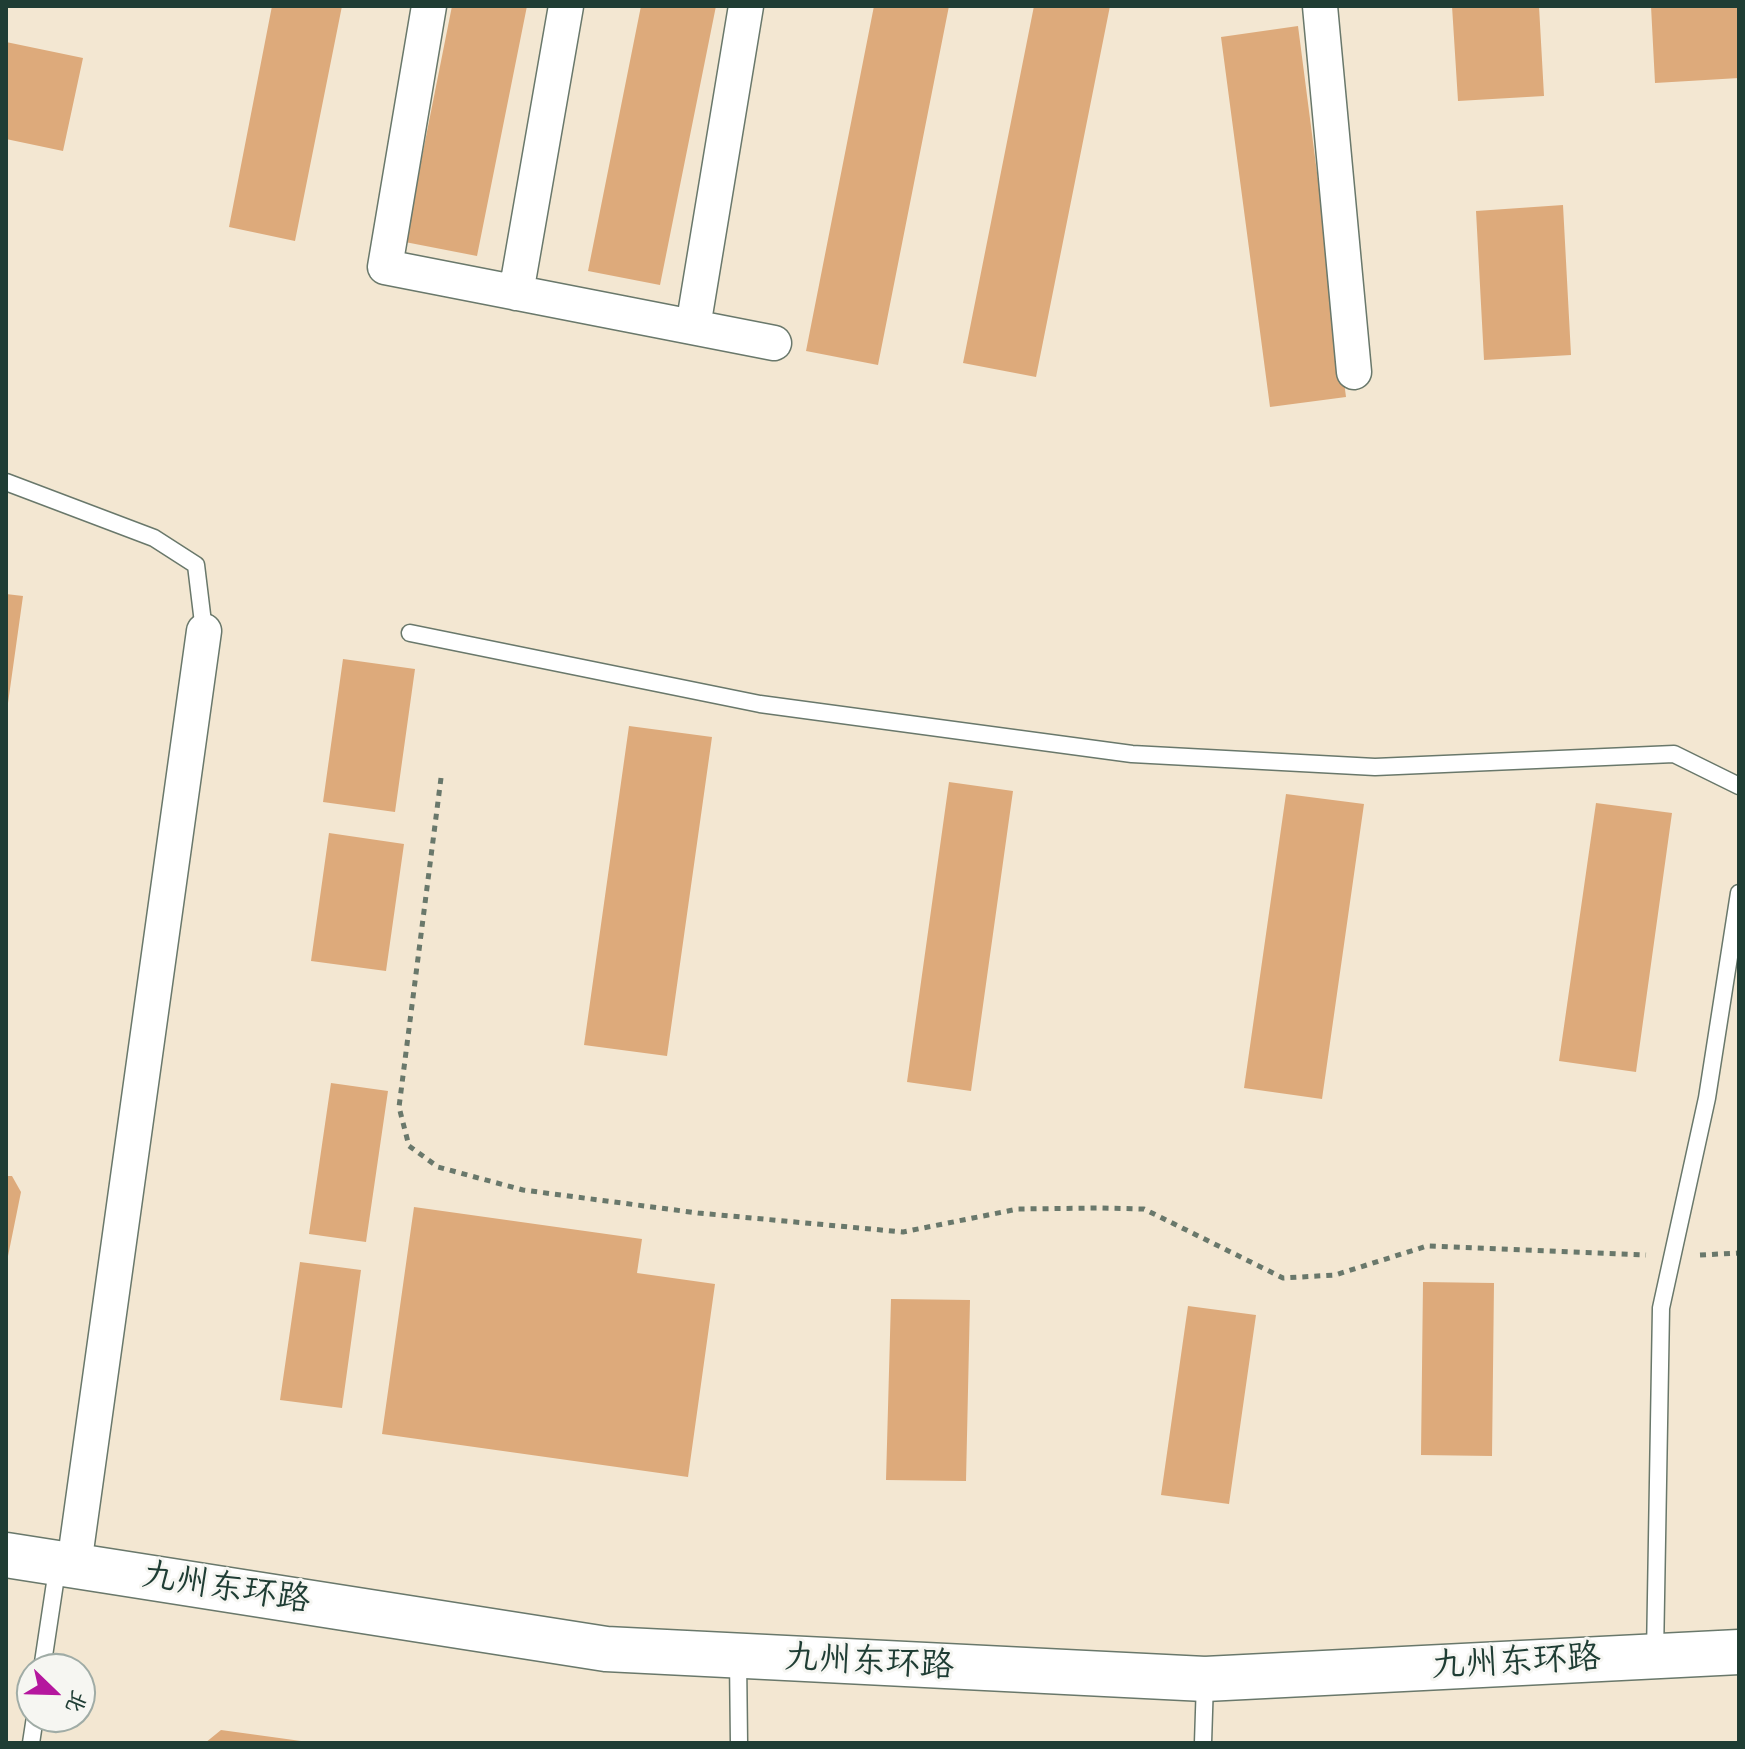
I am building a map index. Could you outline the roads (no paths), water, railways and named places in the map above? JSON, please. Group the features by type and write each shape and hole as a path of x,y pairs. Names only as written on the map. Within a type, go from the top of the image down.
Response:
{"main road":[{"name":"九州东环路","path":"6,1555 606,1649 1205,1679 1739,1652"}],"street":[{"path":"429,6 385,267 774,343"},
{"path":"516,293 566,6"},
{"path":"693,327 746,6"},
{"path":"1320,6 1354,372"},
{"path":"66,1563 204,631"}],"lane":[{"path":"6,482 154,538 196,565 204,631"},
{"path":"410,633 760,704 1132,754 1375,767 1674,754 1739,786"},
{"path":"1655,1656 1661,1308 1707,1098 1739,893"},
{"path":"46,1653 66,1563"},
{"path":"738,1656 739,1743"},
{"path":"1203,1743 1205,1679"}]}
